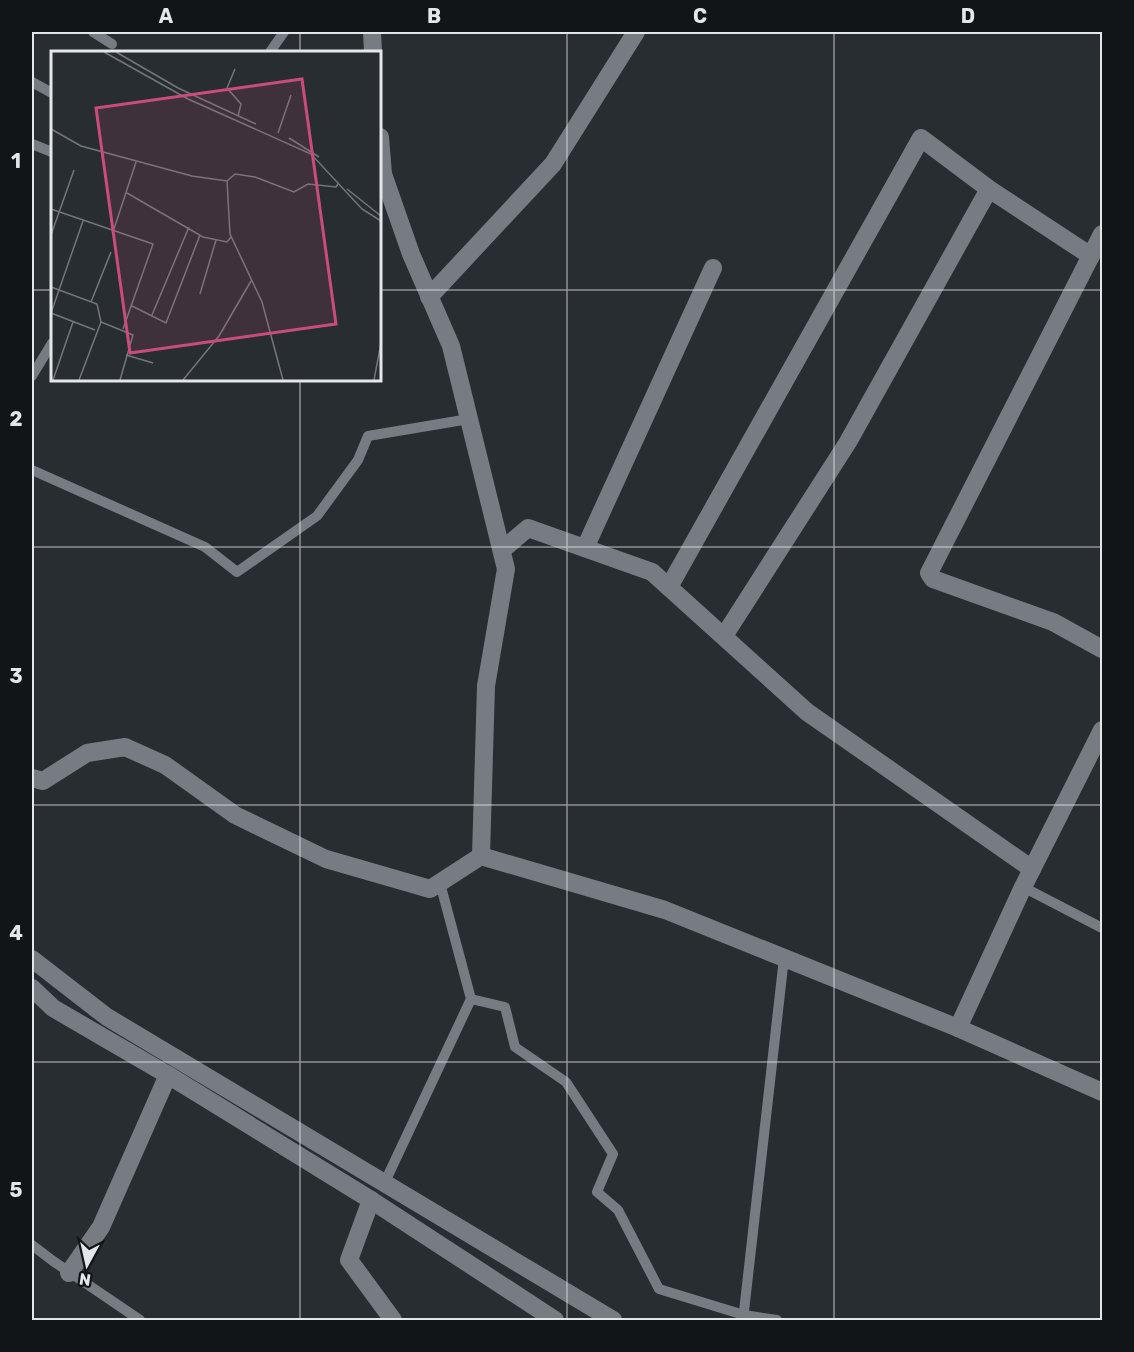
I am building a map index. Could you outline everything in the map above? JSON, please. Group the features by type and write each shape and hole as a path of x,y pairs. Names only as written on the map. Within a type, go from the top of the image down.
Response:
{"street":[{"path":"372,32 373,51"},
{"path":"429,297 553,164 636,32"},
{"path":"669,587 921,138 989,189 1091,256"},
{"path":"381,156 382,174 411,254 451,346 506,569 486,686 481,856"},
{"path":"723,636 848,442 989,189"},
{"path":"1102,234 929,573 933,579 1053,622 1102,649"},
{"path":"585,548 713,268"},
{"path":"502,550 528,528 652,572 807,712 1032,869"},
{"path":"958,1028 1023,887 1102,730"},
{"path":"32,778 43,780 87,753 125,747 165,765 235,815 326,859 430,889 481,856 666,910 958,1028 1102,1092"},
{"path":"32,959 107,1017 614,1320"},
{"path":"32,988 53,1008 168,1075 371,1200 555,1320"},
{"path":"69,1273 101,1227 168,1075"},
{"path":"371,1200 349,1260 393,1320"}],"lane":[{"path":"93,32 112,44"},
{"path":"271,51 284,32"},
{"path":"32,82 51,92"},
{"path":"32,144 51,152"},
{"path":"32,376 51,345"},
{"path":"32,470 205,547 237,572 317,516 358,460 368,436 469,419"},
{"path":"384,1184 471,999 440,883"},
{"path":"1023,887 1102,928"},
{"path":"744,1318 784,958"},
{"path":"471,999 505,1007 515,1047 566,1082 590,1117 613,1154 597,1192 618,1210 658,1288 744,1318 777,1320"},
{"path":"32,1245 69,1273 140,1320"}]}
